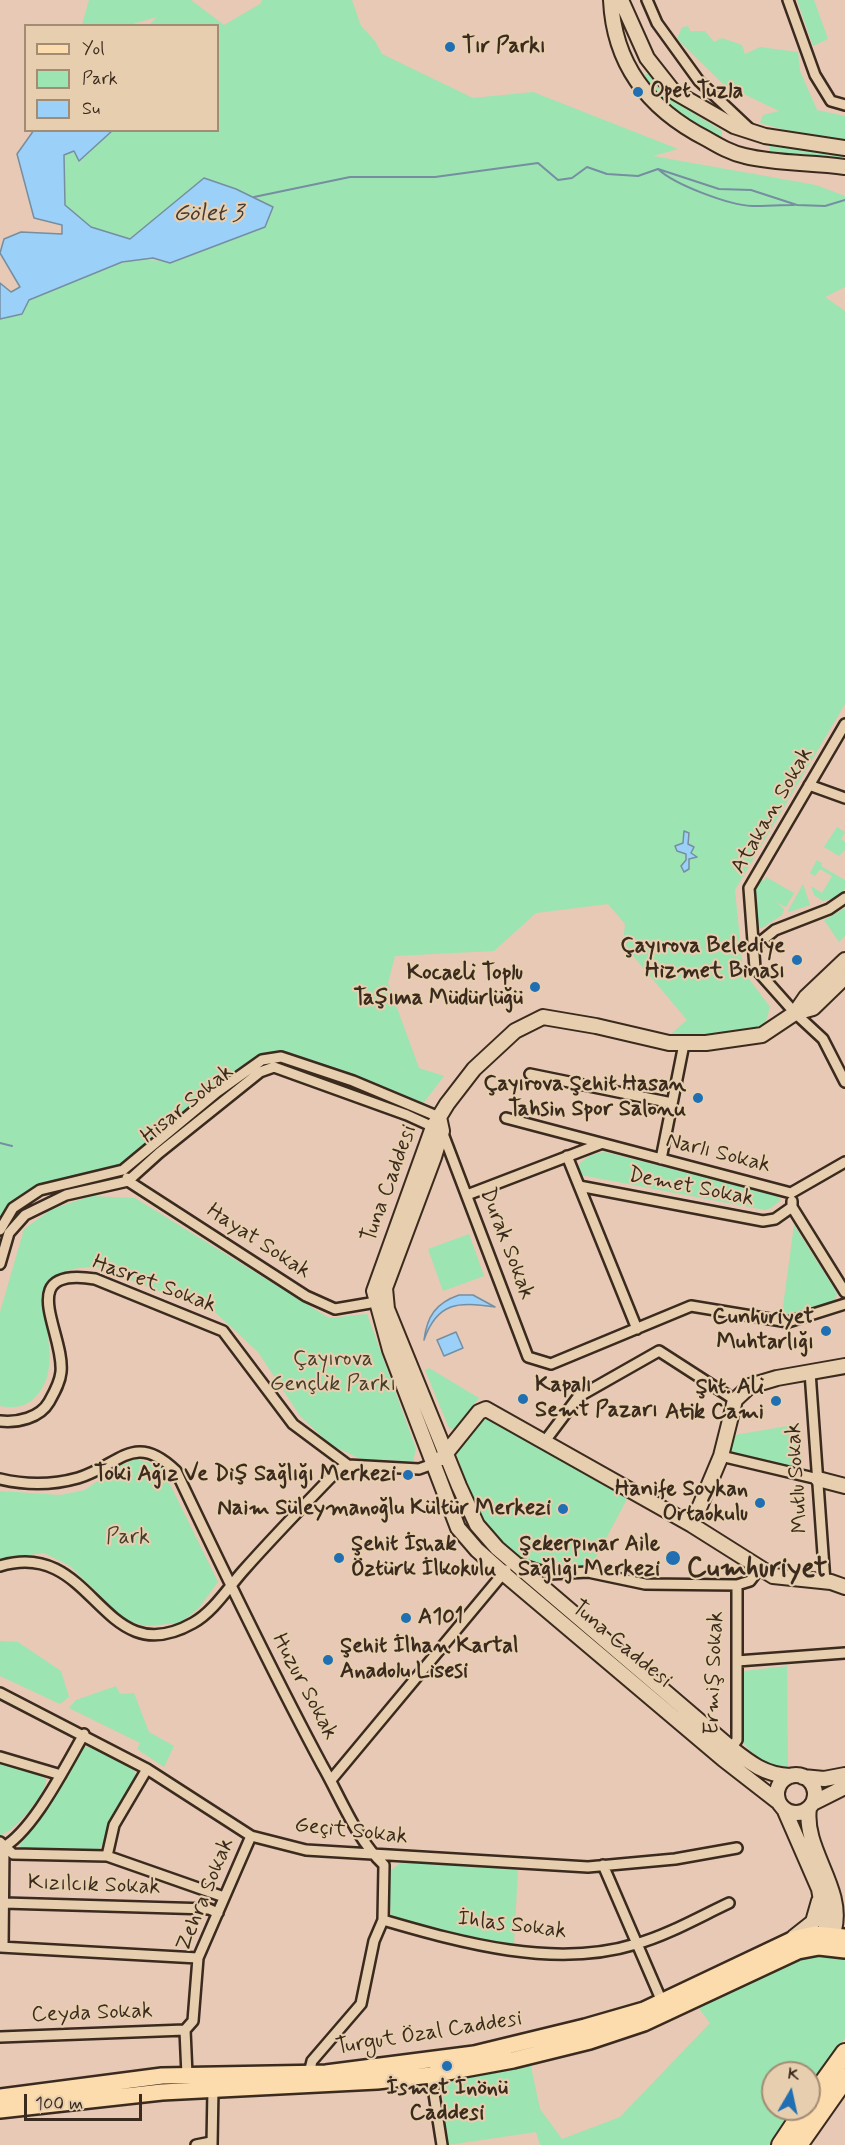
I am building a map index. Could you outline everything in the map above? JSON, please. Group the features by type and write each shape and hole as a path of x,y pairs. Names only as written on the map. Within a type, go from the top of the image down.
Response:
{"highway":[{"path":"821,2086 845,2053"},
{"path":"798,2145 845,2078"},
{"path":"781,2145 797,2121"}],"main road":[{"name":"Turgut Özal Caddesi","path":"0,2097 187,2075 308,2080 515,2045 664,2007 782,1943 805,1935 838,1936"},
{"name":"Turgut Özal Caddesi","path":"0,2110 162,2091 213,2089 308,2080 431,2075 513,2060 590,2041 664,2007 808,1948 845,1950"}],"street":[{"path":"611,0 612,24 641,90 680,125 726,149 763,159 845,167"},
{"path":"621,0 647,58 673,91 734,119 759,134 845,148"},
{"path":"647,0 657,23 699,81 734,119"},
{"path":"788,0 815,75 831,101 845,105"},
{"path":"632,72 647,58"},
{"path":"726,149 734,119"},
{"path":"759,134 763,159"},
{"name":"Atakan Sokak","path":"845,724 749,888 755,968 795,1013 823,1039 845,1082"},
{"path":"809,785 845,798"},
{"path":"754,947 775,930 829,909 845,898"},
{"path":"795,1013 806,997 845,960"},
{"path":"795,1013 813,1008 845,977"},
{"name":"Tuna Caddesi","path":"781,1806 727,1753 514,1563 477,1525 387,1310 374,1292 379,1273 438,1125 483,1062 515,1031 543,1017 684,1044 762,1035 795,1013"},
{"path":"661,1159 684,1044"},
{"name":"Hisar Sokak","path":"0,1230 13,1208 40,1190 123,1170 217,1092 262,1060 281,1057 353,1081 438,1125"},
{"name":"Hisar Sokak","path":"128,1182 159,1153 260,1072 274,1067 438,1125"},
{"path":"530,1074 672,1103"},
{"name":"Narlı Sokak","path":"506,1118 791,1193 845,1162"},
{"name":"Durak Sokak","path":"438,1125 528,1357 551,1364 637,1329"},
{"path":"466,1195 600,1144"},
{"path":"567,1156 637,1329 691,1306 788,1322 845,1304"},
{"path":"0,1264 9,1233 25,1215 66,1195 128,1182 123,1170"},
{"name":"Hayat Sokak","path":"128,1182 306,1296 335,1309 381,1301"},
{"name":"Demet Sokak","path":"579,1186 763,1221 775,1220 792,1207"},
{"path":"791,1193 792,1207 845,1292"},
{"name":"Hasret Sokak","path":"0,1421 29,1419 46,1408 56,1390 61,1372 58,1342 46,1305 49,1291 63,1279 75,1276 95,1280 223,1331 292,1424 348,1465"},
{"name":"Tuna Caddesi","path":"381,1301 390,1350 433,1464 458,1528 477,1550 727,1753 756,1768 777,1775 824,1779 845,1775"},
{"path":"545,1440 578,1397 659,1351 735,1400"},
{"path":"692,1525 721,1456 735,1400 750,1386 777,1378 845,1366"},
{"name":"Mutlu Sokak","path":"810,1372 825,1582"},
{"path":"0,1566 16,1561 40,1562 58,1569 80,1584 105,1614 127,1629 147,1634 174,1631 194,1623 330,1478 348,1465 419,1469 433,1464 448,1454 479,1412 486,1409 545,1440 692,1525 773,1576 825,1582 845,1587"},
{"name":"Huzur Sokak","path":"0,1479 44,1484 79,1478 126,1453 146,1452 162,1458 176,1471 277,1681 372,1854 384,1865 383,1920 374,1941 361,2004 312,2061 308,2080"},
{"path":"721,1456 845,1486"},
{"path":"331,1780 503,1573 514,1563 550,1574 588,1572 645,1584 737,1585 750,1581 760,1568"},
{"name":"Ermiş Sokak","path":"727,1753 737,1740 737,1585"},
{"path":"737,1661 845,1653"},
{"name":"Geçit Sokak","path":"0,1693 84,1734 147,1769 251,1836 306,1850 438,1860 603,1865 675,1859 737,1848"},
{"path":"84,1734 38,1811 1,1846 4,1903 2,1947 198,1958"},
{"path":"0,1756 60,1775"},
{"path":"107,1856 114,1826 147,1769"},
{"path":"845,1917 810,1837 814,1791 796,1776 780,1783 781,1806 845,1950"},
{"path":"781,1806 797,1814 845,1787"},
{"name":"Zehra Sokak","path":"187,2075 185,2030 193,2021 198,1958 251,1836"},
{"path":"1,1846 13,1854 107,1856 224,1897"},
{"path":"603,1865 664,2007"},
{"path":"782,1943 808,1928 813,1922 819,1900 815,1881"},
{"path":"834,1889 838,1936"},
{"name":"Kızılcık Sokak","path":"4,1903 209,1908 218,1913"},
{"name":"İhlas Sokak","path":"383,1920 451,1940 537,1952 597,1953 638,1944 729,1903"},
{"path":"776,1961 796,1947 838,1936"},
{"name":"Ceyda Sokak","path":"0,2037 185,2030"},
{"path":"437,2059 431,2075 442,2145"},
{"path":"196,2145 212,2143 213,2089"}],"green space":[{"path":"89,0 191,0 224,25 260,4 262,0 352,0 361,26 375,41 382,54 473,98 533,92 678,149 653,156 816,185 845,196 845,287 825,297 845,311 845,704 735,890 743,971 770,1007 766,1021 769,1024 761,1031 700,1040 671,1034 687,1020 623,944 625,924 608,904 536,913 494,951 395,956 388,983 419,1068 444,1076 422,1105 282,1056 261,1061 121,1171 30,1198 0,1251 0,319 22,314 29,300 116,264 152,260 170,263 204,178 130,239 91,227 65,205 64,155 74,151 80,161 111,132 219,132 219,24 150,24 157,17 132,24 82,24"},
{"path":"797,0 814,0 828,39 813,46"},
{"path":"688,26 690,31 705,31 714,42 722,38 742,45 745,54 760,47 798,52 800,71 817,110 845,116 845,141 800,134 760,123 763,115 779,111 723,84 677,39 682,27"},
{"path":"645,74 650,74 677,103 722,131 722,138 702,131 678,115 648,86 643,78"},
{"path":"770,142 845,155 845,159 769,153"},
{"path":"837,827 845,832 841,839 845,842 845,850 839,856 824,847"},
{"path":"817,860 822,863 821,866 845,880 845,889 840,896 823,901 814,895 811,886 822,893 832,876 820,869 815,876 810,873"},
{"path":"766,877 794,893 786,907 776,902 784,909 782,915 762,928 753,927 750,894 757,878 764,881"},
{"path":"803,884 810,905 789,912 788,911"},
{"path":"845,908 845,936 839,942 824,920"},
{"path":"605,1152 777,1196 781,1200 765,1210 581,1175 578,1166 583,1160"},
{"name":"Çayırova Gençlik Parkı","path":"91,1196 135,1198 329,1318 367,1314 416,1449 413,1461 363,1460 331,1445 300,1416 258,1352 216,1313 96,1267 68,1270 52,1281 46,1296 50,1357 47,1377 37,1395 25,1405 0,1406 0,1312 24,1229 52,1209"},
{"path":"794,1225 837,1293 835,1301 808,1312 788,1316 782,1314"},
{"path":"469,1234 484,1276 443,1291 428,1249"},
{"path":"429,1368 479,1398 454,1429 449,1428 425,1370"},
{"path":"487,1414 627,1499 593,1563 564,1569 532,1563 508,1551 479,1518 456,1453"},
{"path":"799,1424 802,1471 730,1454 735,1435"},
{"name":"Park","path":"136,1459 161,1466 218,1582 198,1609 180,1623 146,1626 124,1620 70,1566 44,1553 0,1559 0,1491 60,1495 85,1490 117,1467"},
{"path":"0,1641 18,1642 61,1671 69,1697 60,1704 0,1676"},
{"path":"787,1666 788,1768 767,1764 742,1742 744,1671"},
{"path":"116,1686 120,1694 134,1693 149,1732 174,1746 164,1767 137,1749 140,1743 69,1708 76,1700"},
{"path":"90,1746 134,1770 136,1776 110,1822 107,1838 99,1849 92,1851 23,1850 19,1845 40,1817 82,1748"},
{"path":"0,1761 46,1778 42,1793 29,1811 6,1833 0,1835"},
{"path":"403,1861 518,1869 514,1944 456,1935 391,1918 388,1872"},
{"path":"817,1954 845,1958 845,2038 821,2071 821,2061 761,2061 761,2121 786,2121 770,2145 540,2145 536,2132 448,2145 441,2079 484,2073 530,2062 540,2109 562,2139 620,2117 710,2023 698,2007 800,1957"}],"water":[{"name":"Gölet 3","path":"33,132 111,132 79,161 74,151 64,155 65,205 91,227 130,239 204,178 236,189 273,207 265,227 170,263 153,258 122,262 29,300 22,314 0,319 0,283 11,292 20,287 0,253 4,239 21,232 62,234 62,225 34,218 17,154"},
{"path":"684,831 689,833 688,844 694,847 691,853 697,857 689,859 689,869 684,872 681,866 686,860 686,854 677,851 675,846 683,843"},
{"path":"459,1295 473,1295 495,1307 471,1304 451,1307 436,1318 429,1327 424,1340 430,1317 444,1302"},
{"path":"456,1332 463,1348 444,1356 437,1340"}],"waterway":[{"path":"254,197 350,177 435,177 538,163 558,180 572,178 587,167 607,174 638,176 658,169 719,189 751,190 797,205 825,206 845,200"},
{"path":"658,169 689,187 730,202 752,206 794,205"},
{"path":"0,1143 12,1146"}],"place":[{"name":"Tır Parkı","path":"450,47"},
{"name":"Opet Tuzla","path":"638,92"},
{"name":"Çayırova Belediye Hizmet Binası","path":"797,960"},
{"name":"Kocaeli Toplu Taşıma Müdürlüğü","path":"535,987"},
{"name":"Çayırova Şehit Hasan Tahsin Spor Salonu","path":"698,1098"},
{"name":"Cunhuriyet Muhtarlığı","path":"826,1331"},
{"name":"Kapalı Semt Pazarı","path":"523,1399"},
{"name":"Şht. Ali Atik Cami","path":"776,1401"},
{"name":"Toki Ağız Ve Diş Sağlığı Merkezi","path":"408,1475"},
{"name":"Hanife Soykan Ortaokulu","path":"760,1503"},
{"name":"Naim Süleymanoğlu Kültür Merkezi","path":"563,1509"},
{"name":"Şehit İshak Öztürk İlkokulu","path":"339,1558"},
{"name":"Şekerpınar Aile Sağlığı Merkezi","path":"673,1558"},
{"name":"A101","path":"406,1618"},
{"name":"Şehit İlhan Kartal Anadolu Lisesi","path":"328,1660"},
{"name":"İsmet İnönü Caddesi","path":"447,2066"}],"district":[{"name":"Cumhuriyet","path":"757,1570"}]}
